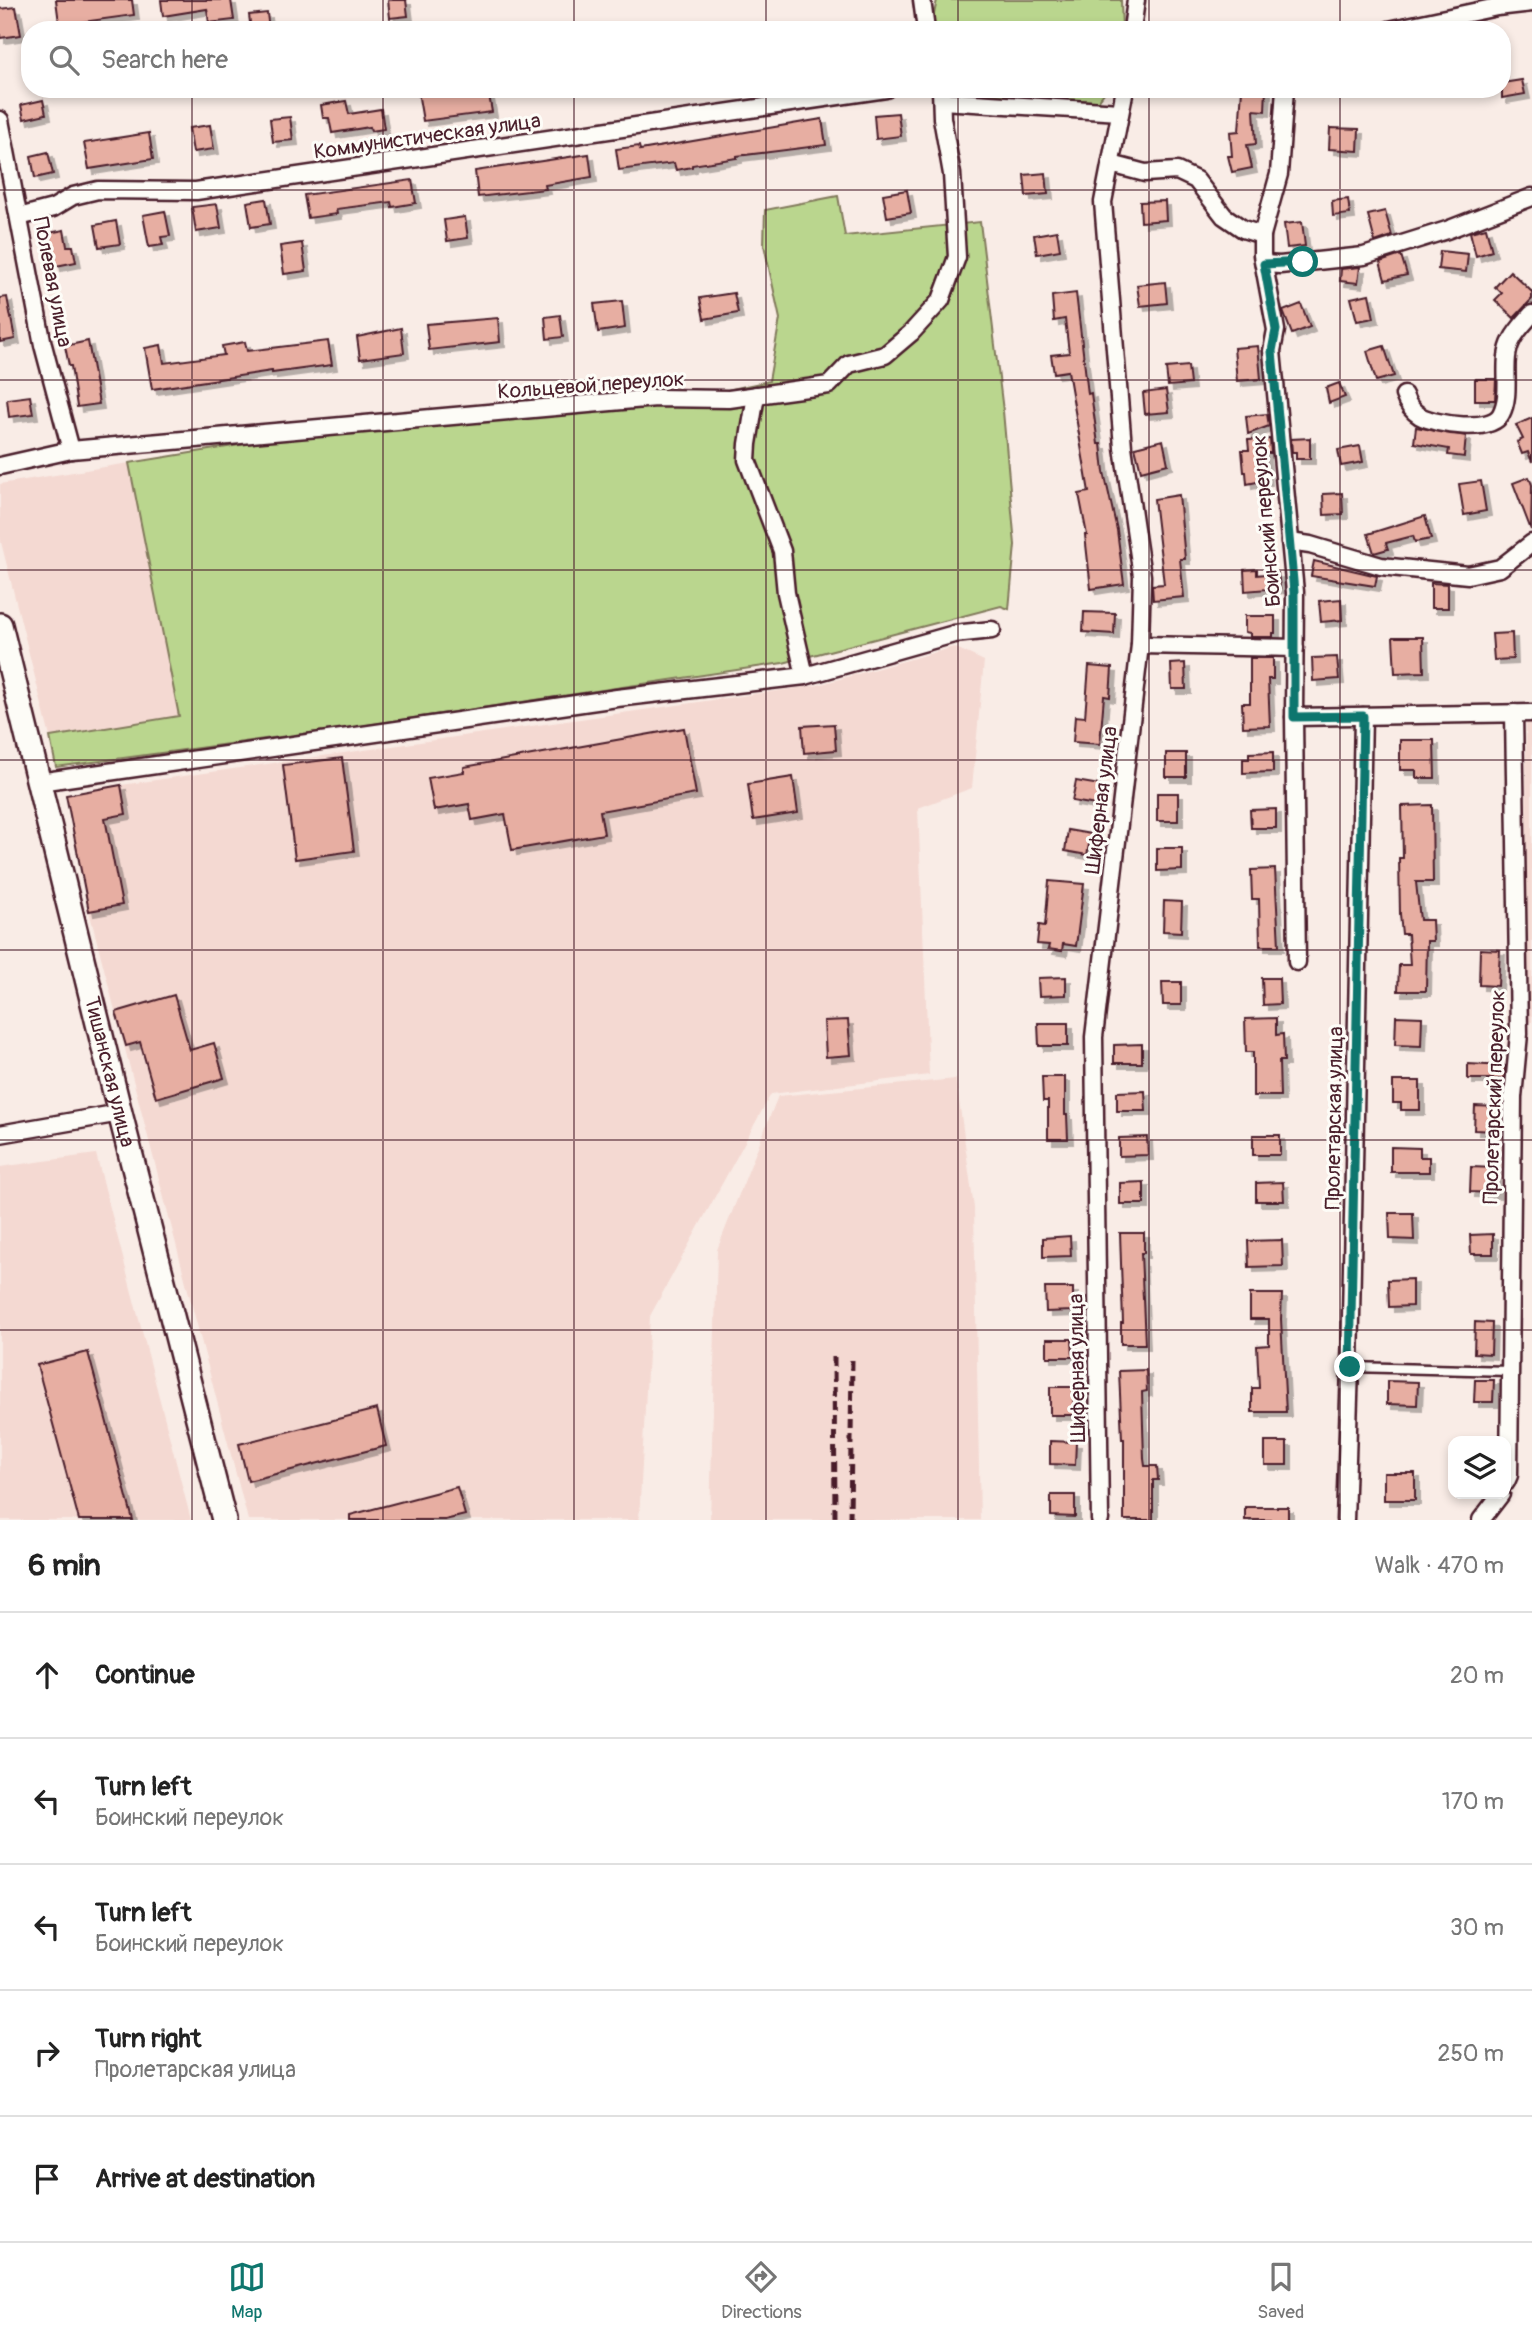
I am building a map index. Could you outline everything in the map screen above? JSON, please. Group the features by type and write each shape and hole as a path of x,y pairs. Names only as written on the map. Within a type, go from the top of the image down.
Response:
{"main road":[{"name":"Тишанская улица","path":"0,625 120,1114 224,1520"}],"street":[{"path":"922,0 925,21"},
{"path":"1133,21 1136,0"},
{"path":"1430,21 1532,3"},
{"name":"Коммунистическая улица","path":"19,217 53,208 73,197 98,190 195,191 825,98"},
{"name":"Кольцевой переулок","path":"0,466 71,450 656,398 729,399 829,385 849,364 885,355 911,333 941,300 957,257 942,98"},
{"path":"973,98 1119,112"},
{"name":"Шиферная улица","path":"1100,1520 1094,1037 1140,645 1142,576 1123,447 1103,202 1123,98"},
{"name":"Боинский переулок","path":"1284,98 1279,174 1262,235 1264,264 1276,330 1272,351 1294,592 1294,717"},
{"name":"Полевая улица","path":"0,120 43,345 71,450"},
{"path":"1111,164 1144,173 1177,171 1196,180 1212,197 1224,216 1243,229 1262,235"},
{"path":"1264,264 1280,265 1364,256 1447,230 1532,197"},
{"path":"1404,395 1407,404 1422,417 1455,424 1490,424 1499,418 1503,410 1508,351 1512,339 1532,314"},
{"path":"756,396 747,460 782,551 786,593 805,676"},
{"path":"1290,542 1310,545 1381,566 1468,575 1500,568 1532,543"},
{"path":"39,782 617,698 805,676 954,634 992,630"},
{"path":"1140,645 1295,648"},
{"name":"Пролетарский переулок","path":"1509,1436 1513,1097 1525,1034 1514,713"},
{"path":"1297,962 1294,717 1532,713"},
{"name":"Пролетарская улица","path":"1345,1520 1363,716"},
{"path":"0,1134 120,1114"},
{"path":"1481,1520 1497,1499"}],"lane":[{"path":"1350,1367 1510,1371"}],"shaded area":[{"path":"129,463 179,716 50,737 0,538 0,484"},
{"path":"954,647 984,661 972,788 918,808 929,1075 771,1094 650,1316 639,1520 248,1520 89,911 66,795 818,685"},
{"path":"1532,720 1532,1022 1527,1022 1526,721"},
{"path":"956,1079 974,1208 980,1520 710,1520 717,1250 778,1096"},
{"path":"96,1154 191,1520 0,1520 0,1167"}],"green space":[{"path":"937,0 1121,0 1122,21 933,19"},
{"path":"992,98 1100,98 1098,101"},
{"path":"838,196 845,236 980,222 1003,411 1015,545 1009,609 1001,606 783,663 340,729 56,767 50,737 179,716 129,463 252,443 504,416 644,408 769,381 780,319 764,245 765,210"}],"building":[{"path":"56,0 132,0 134,15 89,21 59,21"},
{"path":"161,0 231,0 234,20 209,21 207,9 163,16"},
{"path":"388,0 406,0 408,16 390,18"},
{"path":"16,7 21,35 0,38 0,9"},
{"path":"267,13 268,21 250,21 249,15"},
{"path":"1522,80 1525,94 1511,96 1511,82"},
{"path":"419,98 490,98 492,112 423,121"},
{"path":"1241,98 1266,98 1265,111 1254,110 1256,144 1247,145 1252,168 1232,172 1228,156 1232,156 1230,132 1239,131"},
{"path":"43,100 46,114 24,119 21,105"},
{"path":"346,101 349,114 381,109 384,129 371,131 370,127 332,133 329,118 323,118 321,105"},
{"path":"898,113 901,136 876,139 874,115"},
{"path":"290,117 293,140 273,142 270,119"},
{"path":"822,119 826,145 737,156 676,170 674,163 619,170 616,149 639,146 640,150"},
{"path":"210,125 214,149 193,152 189,128"},
{"path":"1330,128 1359,129 1358,151 1329,149"},
{"path":"149,133 153,159 89,169 84,143"},
{"path":"48,152 53,174 35,178 31,156"},
{"path":"589,154 592,177 545,185 546,189 478,197 475,171"},
{"path":"1046,173 1048,194 1026,196 1024,175"},
{"path":"412,180 416,203 392,207 391,202 336,209 337,214 308,218 304,195"},
{"path":"907,190 911,213 887,217 883,194"},
{"path":"266,199 270,224 251,227 247,202"},
{"path":"1348,199 1350,214 1333,216 1332,201"},
{"path":"1165,201 1166,220 1141,222 1140,202"},
{"path":"217,204 221,228 196,232 192,207"},
{"path":"165,211 170,236 161,237 163,245 149,247 143,215"},
{"path":"1385,211 1392,236 1375,242 1368,215"},
{"path":"465,217 468,238 447,241 444,220"},
{"path":"116,221 120,244 99,247 95,225"},
{"path":"1302,222 1305,246 1287,248 1284,224"},
{"path":"1486,228 1492,251 1476,256 1470,232"},
{"path":"64,230 67,246 73,246 76,262 56,266 49,233"},
{"path":"1057,231 1060,250 1037,254 1034,235"},
{"path":"302,243 306,271 284,274 280,246"},
{"path":"1440,251 1468,254 1466,272 1438,269"},
{"path":"1401,255 1407,275 1385,280 1380,262"},
{"path":"1360,267 1358,283 1340,281 1341,269"},
{"path":"1510,271 1532,292 1532,299 1514,318 1495,300 1502,293 1495,287"},
{"path":"1165,282 1167,303 1140,306 1137,285"},
{"path":"734,293 738,313 704,319 700,298"},
{"path":"1076,293 1088,394 1091,393 1098,444 1101,444 1124,584 1091,589 1087,535 1079,494 1089,492 1068,371 1054,373 1051,355 1069,353 1065,319 1054,321 1052,296"},
{"path":"1369,294 1374,318 1357,321 1351,298"},
{"path":"7,297 15,339 0,342 0,298"},
{"path":"622,301 625,328 598,332 594,304"},
{"path":"1301,304 1310,327 1292,334 1283,311"},
{"path":"560,315 563,337 547,339 545,317"},
{"path":"498,318 500,342 429,350 426,324"},
{"path":"401,328 404,353 360,359 357,337"},
{"path":"88,341 99,404 77,407 65,346"},
{"path":"328,341 332,365 152,389 145,348 161,345 164,363 224,355 222,346 245,342 247,351"},
{"path":"1258,346 1261,379 1237,381 1234,348"},
{"path":"1384,346 1394,376 1376,381 1367,351"},
{"path":"1188,366 1190,384 1168,386 1166,368"},
{"path":"1475,379 1496,379 1495,400 1475,400"},
{"path":"1339,383 1345,397 1329,403 1326,388"},
{"path":"1166,390 1169,412 1145,414 1143,393"},
{"path":"30,396 33,414 9,417 7,399"},
{"path":"1267,414 1269,426 1248,434 1246,416"},
{"path":"1532,418 1532,462 1528,452 1522,454 1517,442 1523,439 1516,425"},
{"path":"1416,427 1466,436 1464,457 1448,455 1449,449 1414,443"},
{"path":"1310,438 1310,459 1296,459 1296,452 1292,452 1291,439"},
{"path":"1270,439 1271,453 1265,453 1267,480 1247,484 1242,450 1249,450 1248,440"},
{"path":"1163,440 1168,464 1141,471 1135,447"},
{"path":"1360,446 1363,462 1341,466 1338,450"},
{"path":"1529,477 1532,485 1531,530 1513,483"},
{"path":"1481,481 1486,511 1464,515 1459,484"},
{"path":"1342,493 1343,514 1324,515 1323,494"},
{"path":"1179,495 1185,559 1180,559 1184,597 1153,600 1152,585 1164,584 1154,499"},
{"path":"1425,516 1431,539 1415,542 1413,536 1386,543 1388,549 1374,553 1368,534"},
{"path":"1314,561 1377,576 1375,586 1311,576"},
{"path":"1257,569 1257,575 1278,573 1280,588 1245,591 1244,570"},
{"path":"1431,583 1448,584 1448,608 1431,608"},
{"path":"1341,599 1342,620 1321,622 1319,601"},
{"path":"1084,612 1115,613 1114,634 1083,632"},
{"path":"1245,616 1275,616 1273,637 1250,637 1250,633 1245,632"},
{"path":"1512,633 1513,659 1494,660 1492,634"},
{"path":"1393,637 1423,637 1424,672 1395,673"},
{"path":"1337,657 1339,679 1313,681 1312,658"},
{"path":"1250,658 1273,658 1273,679 1268,679 1270,726 1243,727 1242,703 1250,703"},
{"path":"1185,663 1186,689 1172,689 1171,664"},
{"path":"1089,666 1112,668 1110,697 1104,696 1100,744 1073,742 1075,716 1085,717"},
{"path":"834,724 836,750 804,753 802,726"},
{"path":"684,728 696,794 600,811 604,834 512,850 505,814 472,820 469,804 434,810 428,778 464,772 464,767"},
{"path":"1400,740 1434,740 1435,778 1416,778 1416,770 1400,770"},
{"path":"1273,752 1273,772 1243,773 1243,759 1249,759 1249,753"},
{"path":"1166,753 1186,753 1186,777 1166,777"},
{"path":"342,758 354,851 295,859 283,765"},
{"path":"793,777 798,813 753,820 748,784"},
{"path":"1076,781 1100,785 1096,805 1072,801"},
{"path":"121,785 126,814 105,818 122,905 89,911 66,795"},
{"path":"1157,793 1178,793 1178,821 1157,821"},
{"path":"1432,805 1433,882 1416,882 1420,920 1432,920 1433,941 1427,941 1426,991 1398,991 1399,965 1410,965 1408,934 1402,934 1400,914 1402,806"},
{"path":"1276,809 1276,828 1251,828 1250,810"},
{"path":"1068,830 1091,834 1087,855 1065,851"},
{"path":"1157,848 1182,848 1182,870 1157,871"},
{"path":"1275,869 1279,946 1260,946 1259,899 1252,899 1251,870"},
{"path":"1049,881 1084,884 1076,946 1063,944 1062,951 1048,949 1049,945 1037,944 1039,925 1045,926"},
{"path":"1164,901 1182,902 1181,932 1163,931"},
{"path":"1480,949 1500,950 1498,986 1479,985"},
{"path":"1066,977 1066,995 1039,996 1038,978"},
{"path":"1262,978 1279,978 1280,1004 1263,1005"},
{"path":"1162,982 1181,982 1181,1005 1163,1005"},
{"path":"174,995 190,1050 214,1043 224,1078 156,1098 140,1042 126,1046 116,1012"},
{"path":"1396,1016 1422,1017 1421,1046 1395,1045"},
{"path":"1276,1018 1276,1035 1283,1034 1284,1061 1279,1061 1280,1096 1253,1096 1253,1052 1246,1052 1245,1019"},
{"path":"848,1020 851,1055 826,1057 824,1021"},
{"path":"1038,1023 1068,1023 1068,1046 1039,1046"},
{"path":"1142,1044 1142,1063 1114,1063 1114,1045"},
{"path":"1468,1064 1505,1066 1504,1079 1468,1079"},
{"path":"1042,1077 1065,1077 1068,1139 1048,1139 1048,1101 1043,1101"},
{"path":"1393,1081 1420,1081 1420,1110 1401,1110 1401,1103 1393,1103"},
{"path":"1145,1091 1146,1111 1117,1111 1117,1092"},
{"path":"1475,1106 1498,1107 1497,1131 1474,1130"},
{"path":"1253,1135 1280,1135 1280,1155 1253,1155"},
{"path":"1147,1137 1148,1155 1119,1156 1119,1138"},
{"path":"1391,1147 1420,1148 1420,1157 1429,1157 1429,1172 1391,1172"},
{"path":"1471,1167 1495,1168 1495,1193 1470,1192"},
{"path":"1144,1182 1144,1204 1120,1204 1120,1183"},
{"path":"1283,1182 1284,1201 1256,1201 1256,1183"},
{"path":"1389,1213 1413,1213 1414,1240 1390,1239"},
{"path":"1120,1233 1144,1233 1144,1253 1141,1253 1145,1344 1121,1344 1123,1323"},
{"path":"1493,1234 1493,1254 1471,1254 1470,1235"},
{"path":"1070,1236 1071,1256 1043,1257 1043,1238"},
{"path":"1282,1240 1283,1266 1249,1267 1248,1241"},
{"path":"1412,1279 1412,1306 1389,1307 1388,1280"},
{"path":"1045,1288 1073,1288 1073,1311 1046,1312"},
{"path":"1250,1294 1282,1294 1286,1412 1252,1412 1252,1388 1259,1388 1257,1346 1269,1345 1269,1319 1250,1319"},
{"path":"1475,1322 1492,1323 1491,1354 1474,1353"},
{"path":"1047,1339 1072,1339 1073,1357 1047,1357"},
{"path":"88,1352 133,1520 79,1520 37,1365"},
{"path":"1146,1370 1147,1391 1142,1392 1144,1459 1145,1466 1157,1466 1158,1480 1153,1480 1153,1520 1124,1520 1124,1439 1119,1371"},
{"path":"1475,1380 1494,1380 1493,1402 1474,1402"},
{"path":"1387,1381 1418,1382 1417,1405 1387,1404"},
{"path":"1050,1387 1073,1387 1074,1415 1050,1415"},
{"path":"377,1409 386,1446 248,1481 239,1444"},
{"path":"1050,1441 1076,1442 1075,1465 1050,1464"},
{"path":"1265,1442 1287,1442 1287,1465 1265,1465"},
{"path":"1384,1473 1415,1473 1415,1500 1384,1500"},
{"path":"457,1487 465,1515 445,1520 350,1520 350,1515"},
{"path":"1051,1495 1075,1495 1075,1517 1051,1516"},
{"path":"1245,1507 1288,1507 1288,1520 1245,1520"}],"railway":[{"path":"834,1357 835,1520"},
{"path":"850,1520 852,1358"}],"route":[{"path":"1303,262 1264,264 1276,330 1272,351 1294,592 1294,717 1363,716 1350,1367"}]}
